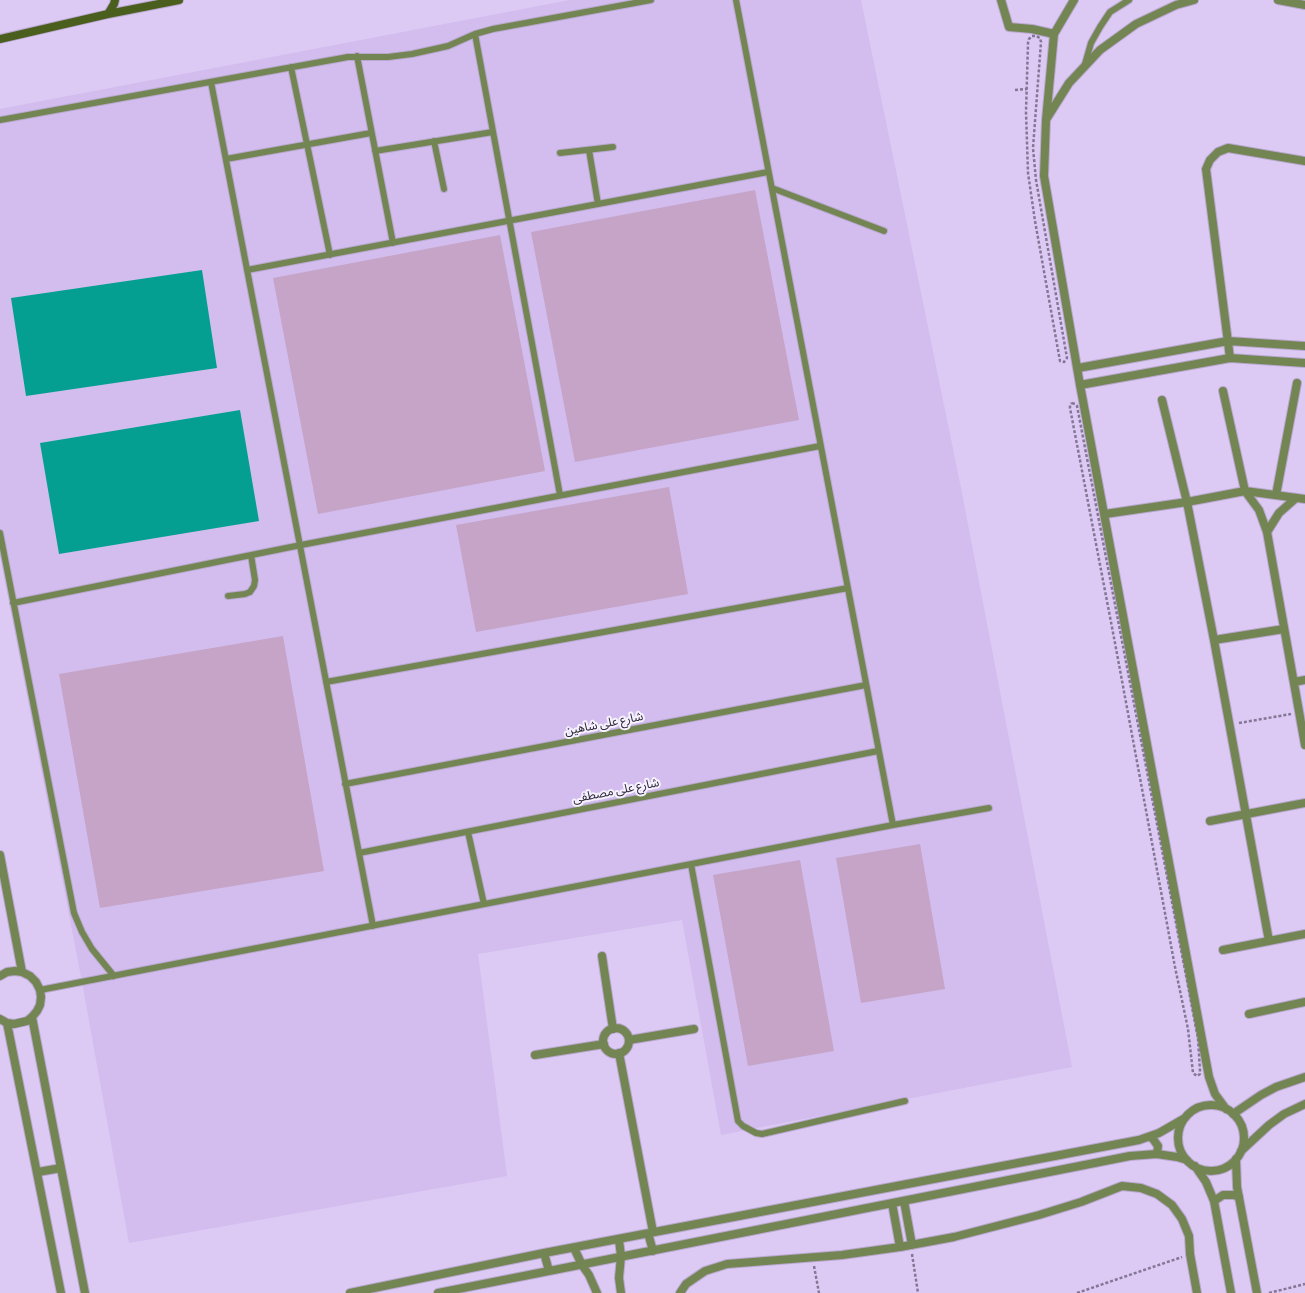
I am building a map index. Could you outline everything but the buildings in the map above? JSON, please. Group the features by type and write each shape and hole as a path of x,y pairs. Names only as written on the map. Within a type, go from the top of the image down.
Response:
{"street":[{"path":"108,14 115,0"},
{"path":"0,39 108,14 179,0"},
{"path":"1001,0 1009,27 1032,29 1054,34"},
{"path":"1074,0 1054,34 1046,120 1044,176 1080,385 1209,1077 1214,1094 1226,1109 1238,1119 1243,1131 1243,1145 1241,1151 1236,1159 1229,1165 1216,1170 1202,1169 1194,1166"},
{"path":"1046,120 1069,82 1100,50 1136,24 1176,5 1194,0"},
{"path":"1278,0 1305,5"},
{"path":"1230,358 1206,169 1210,160 1218,152 1228,148 1305,161"},
{"path":"1078,368 1228,341 1305,346"},
{"path":"1080,385 1230,358 1305,362"},
{"path":"1276,495 1297,383"},
{"path":"1223,391 1245,491 1259,510 1267,532 1305,745"},
{"path":"1162,400 1187,502 1230,724 1269,941"},
{"path":"1105,514 1187,502 1245,491 1305,499"},
{"path":"1267,532 1279,513 1296,498"},
{"path":"1214,640 1284,629"},
{"path":"1294,682 1305,680"},
{"path":"1210,821 1305,803"},
{"path":"0,855 22,972"},
{"path":"1223,950 1305,936"},
{"path":"602,956 613,1029"},
{"path":"0,974 15,971 22,972 30,976 36,982 40,990 40,1005 32,1017 20,1023 2,1020 38,1172 61,1293"},
{"path":"1248,1014 1305,1002"},
{"path":"32,1017 85,1293"},
{"path":"617,1028 625,1032 629,1040 629,1044 625,1050 618,1053 609,1051 604,1044 604,1036 606,1033 617,1028"},
{"path":"629,1040 694,1029"},
{"path":"535,1055 604,1044"},
{"path":"618,1053 653,1251"},
{"path":"1233,1114 1266,1092 1305,1077"},
{"path":"1241,1151 1269,1125 1284,1114 1305,1104"},
{"path":"1226,1109 1208,1105 1199,1107 1185,1118 1180,1126 1178,1135 1182,1153 1206,1182 1214,1201 1231,1293"},
{"path":"350,1293 373,1291 544,1253 619,1240 1139,1140 1150,1137 1185,1118"},
{"path":"1150,1137 1154,1139 1158,1146 1157,1154"},
{"path":"438,1293 1130,1156 1157,1154 1187,1160"},
{"path":"1236,1159 1239,1197 1257,1293"},
{"path":"38,1172 61,1168"},
{"path":"680,1293 686,1284 705,1271 727,1264 750,1261 813,1258 911,1245 997,1227 1081,1202 1122,1186 1140,1188 1157,1194 1172,1205 1182,1219 1189,1236 1190,1254 1197,1293"},
{"path":"1214,1201 1223,1195 1234,1195 1239,1197"},
{"path":"904,1201 911,1245"},
{"path":"892,1203 900,1247"},
{"path":"619,1240 621,1256 621,1293"},
{"path":"574,1248 597,1293"},
{"path":"544,1253 549,1271"}],"lane":[{"path":"0,120 356,56 388,57 412,54 448,46 475,34 493,29 651,0"},
{"path":"736,0 892,825"},
{"path":"1085,66 1091,43 1100,27 1110,12 1129,0"},
{"path":"475,34 560,495"},
{"path":"356,56 393,243"},
{"path":"291,67 330,255"},
{"path":"211,82 373,926"},
{"path":"375,151 493,132"},
{"path":"226,159 372,133"},
{"path":"434,141 444,189"},
{"path":"560,153 613,148"},
{"path":"589,150 598,204"},
{"path":"247,270 768,172"},
{"path":"772,188 884,231"},
{"path":"13,603 301,545 820,446"},
{"path":"0,533 74,913 82,932 92,949 114,976"},
{"path":"228,596 245,594 250,592 254,586 256,580 251,555"},
{"path":"326,682 848,588"},
{"name":"شارع على شاهين","path":"345,784 866,685"},
{"name":"شارع على مصطفى","path":"359,853 878,751"},
{"path":"40,990 892,825 989,808"},
{"path":"468,832 484,904"},
{"path":"691,864 738,1121 749,1130 762,1134 905,1101"}],"path":[{"path":"1015,90 1027,89"},
{"path":"1230,724 1299,712"},
{"path":"911,1245 918,1293"},
{"path":"1077,1293 1190,1254"},
{"path":"813,1258 819,1293"},
{"path":"1269,1293 1305,1284"}],"shaded area":[{"path":"570,0 861,0 961,488 1072,1067 721,1135 682,920 478,954 507,1176 129,1243 82,982 0,556 0,109"},
{"path":"202,270 217,368 26,396 11,298"},
{"path":"240,410 259,521 59,554 40,443"}]}
